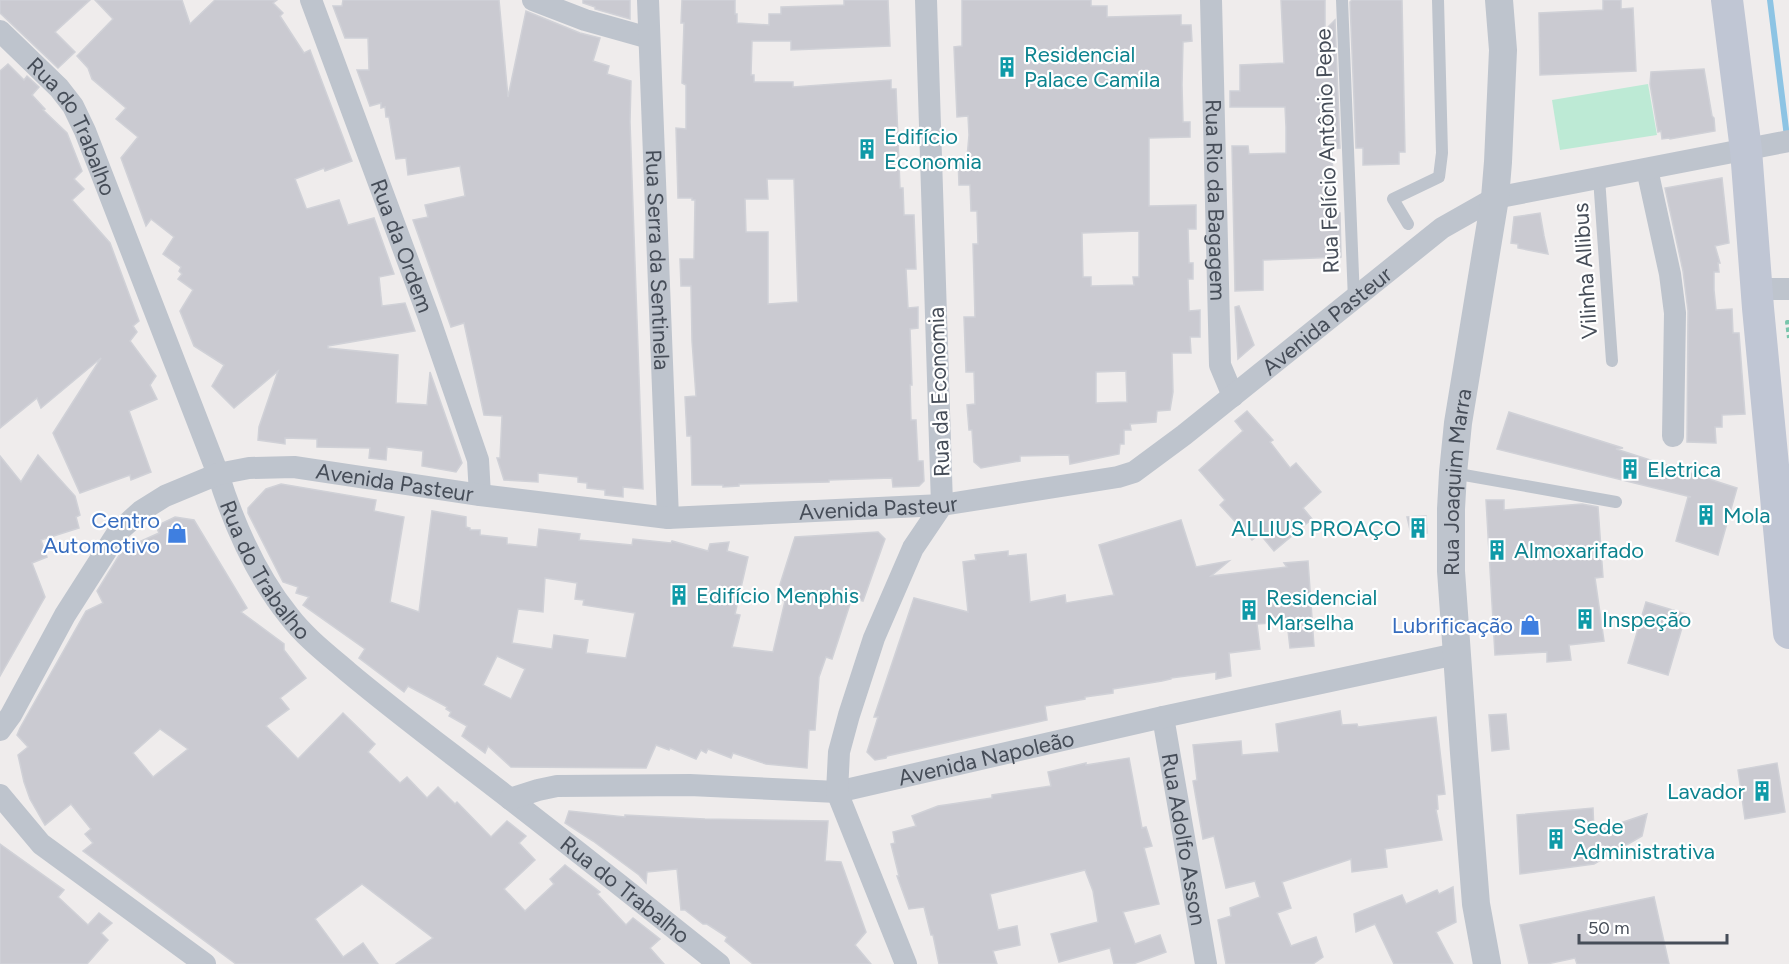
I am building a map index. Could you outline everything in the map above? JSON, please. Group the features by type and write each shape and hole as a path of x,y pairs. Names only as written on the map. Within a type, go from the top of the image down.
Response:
{"main road":[{"path":"1727,0 1770,145 1757,289 1789,633"}],"street":[{"name":"Rua da Ordem","path":"311,0 428,315 478,460 480,495"},
{"path":"532,0 585,20 649,38"},
{"name":"Rua Serra da Sentinela","path":"648,0 668,518"},
{"name":"Rua da Economia","path":"906,964 837,792 839,752 874,638 913,548 942,505 926,0"},
{"name":"Rua Rio da Bagagem","path":"1211,0 1220,365 1233,396"},
{"name":"Rua Joaquim Marra","path":"1487,964 1476,904 1451,572 1453,473 1460,412 1495,198 1503,50 1499,0"},
{"name":"Rua do Trabalho","path":"0,31 59,88 73,106 218,474 231,515 269,589 290,617 319,647 375,695 719,964"},
{"name":"Avenida Pasteur","path":"4,717 118,532 141,511 165,496 218,474 249,468 294,468 480,495 668,518 942,505 1118,477 1134,472 1184,435 1442,228 1495,198 1770,145"},
{"path":"1647,169 1670,274 1675,313 1673,436"},
{"path":"1757,289 1789,289"},
{"name":"Avenida Napoleão","path":"510,799 557,786 690,785 837,792 1163,717 1456,654"},
{"name":"Rua Adolfo Asson","path":"1163,717 1206,964"},
{"path":"0,795 41,844 205,964"}],"lane":[{"name":"Rua Felício Antônio Pepe","path":"1342,0 1354,300"},
{"path":"1408,224 1393,199 1439,177 1442,153 1438,0"},
{"name":"Vilinha Allibus","path":"1599,178 1612,362"},
{"path":"1453,473 1616,501"}],"path":[{"path":"1789,322 1787,322 1789,338"}],"green space":[{"path":"1648,84 1657,135 1560,150 1552,100"}],"building":[{"path":"0,0 90,0 55,32 75,52 58,68 0,13"},
{"path":"95,0 182,0 190,24 215,0 277,0 273,3 283,13 280,16 304,53 310,50 352,161 295,179 306,208 339,200 348,225 374,218 394,274 379,277 382,306 405,303 415,331 328,346 328,348 398,355 396,403 427,405 430,372 462,463 456,472 422,466 423,451 387,447 386,460 369,458 370,448 317,447 317,439 285,438 285,444 258,440 259,427 278,371 234,408 212,386 224,365 194,346 180,311 193,290 178,279 182,274 179,271 181,267 163,254 174,237 151,219 146,226 121,158 138,137 116,119 126,108 92,79 88,68 77,56 113,19"},
{"path":"343,0 499,0 508,97 526,11 580,33 600,38 593,61 609,66 607,74 631,81 630,122 643,489 623,487 623,497 605,495 605,490 587,488 587,483 578,482 578,477 538,473 538,482 504,480 497,458 500,458 502,416 484,415 464,323 451,327 413,220 428,217 425,205 465,196 460,166 408,175 406,158 396,159 389,117 386,117 385,107 381,108 381,103 370,106 357,70 369,70 368,38 345,38 333,6 342,6"},
{"path":"583,0 630,0 630,19 595,9 583,3"},
{"path":"682,0 735,0 737,23 769,25 769,14 781,14 781,7 844,5 844,0 888,0 890,46 791,50 791,41 752,41 751,75 754,75 754,82 793,82 793,87 891,80 891,89 896,89 900,188 903,188 904,215 914,215 916,269 906,269 908,308 918,307 918,328 910,329 912,385 910,385 911,420 916,420 918,461 923,461 924,481 919,486 893,487 892,478 739,484 739,486 723,487 723,485 692,485 691,436 687,436 685,397 696,396 691,286 681,286 680,259 694,259 695,200 678,198 676,128 686,129 686,85 682,83 684,23 681,23","holes":["767,179 794,179 798,302 768,304 768,232 746,232 745,199 768,199"]},
{"path":"962,0 1091,0 1091,6 1107,6 1107,17 1181,15 1181,25 1191,25 1192,41 1183,42 1182,85 1183,122 1190,122 1190,137 1149,138 1149,206 1196,205 1196,229 1188,229 1189,263 1193,263 1193,279 1188,279 1189,311 1200,310 1200,337 1190,337 1191,353 1172,353 1173,392 1170,410 1157,411 1156,422 1130,424 1131,430 1124,430 1124,444 1120,444 1119,454 1070,464 1069,455 1020,456 1020,461 981,468 974,462 972,430 969,430 967,405 975,404 974,372 966,372 964,317 975,317 973,244 978,244 977,211 971,211 970,185 959,185 958,158 967,158 969,135 968,116 957,117 954,47 962,46","holes":["1139,231 1139,277 1133,277 1134,285 1091,286 1091,277 1083,277 1082,233","1126,371 1127,402 1096,403 1096,372"]},
{"path":"1281,0 1325,0 1325,30 1335,20 1340,148 1332,149 1334,213 1340,213 1341,257 1263,260 1263,290 1235,291 1232,146 1248,146 1249,154 1286,153 1286,127 1285,107 1230,107 1230,91 1240,91 1240,65 1284,63"},
{"path":"1352,0 1402,0 1405,152 1399,152 1399,164 1363,165 1363,148 1356,148 1350,2"},
{"path":"1603,0 1621,0 1621,9 1633,8 1636,71 1540,75 1539,13 1603,10"},
{"path":"8,64 24,80 27,76 39,87 32,95 45,109 43,110 67,133 82,171 74,179 84,189 72,200 110,243 139,321 133,326 137,332 130,341 156,376 150,385 157,399 129,411 151,472 131,480 130,475 80,493 53,433 101,358 41,408 37,398 0,428 0,71"},
{"path":"1704,69 1715,131 1662,139 1661,131 1658,132 1650,84 1651,72"},
{"path":"1722,178 1729,243 1715,246 1720,263 1718,263 1719,272 1714,272 1714,290 1716,310 1732,309 1733,333 1739,333 1745,414 1722,415 1722,427 1715,427 1716,443 1687,442 1688,311 1683,271 1665,188"},
{"path":"1540,213 1548,254 1518,248 1518,244 1511,243 1514,217"},
{"path":"1239,306 1254,345 1238,359 1235,307"},
{"path":"1247,411 1273,440 1270,442 1290,468 1296,463 1321,492 1303,508 1312,519 1274,551 1260,534 1252,540 1220,505 1225,500 1199,470 1243,431 1235,421"},
{"path":"1509,412 1623,448 1616,449 1737,488 1718,555 1676,541 1688,497 1691,497 1497,449"},
{"path":"38,455 75,496 80,515 76,517 79,528 41,540 47,557 32,563 45,597 0,676 0,456 21,482"},
{"path":"281,484 376,500 374,511 404,517 390,602 419,612 432,511 466,517 466,527 470,530 480,530 480,535 507,538 507,544 537,547 539,529 580,534 579,540 632,545 633,539 671,543 672,541 708,551 710,544 729,542 727,551 748,557 735,614 740,615 732,647 773,652 785,601 776,597 795,537 878,532 885,539 863,601 852,598 832,659 826,657 819,677 815,730 809,730 807,768 766,764 733,753 731,758 708,749 706,753 701,750 696,759 656,745 646,768 511,767 488,746 485,753 462,736 467,726 449,716 451,712 446,709 447,707 408,686 404,692 359,658 365,649 303,605 309,597 296,593 298,587 283,582 248,513 248,508 266,489","holes":["545,578 577,583 575,599 584,600 583,605 635,613 626,658 586,653 588,640 554,635 552,649 512,643 518,609 543,612","497,656 525,669 511,699 483,685"]},
{"path":"1486,500 1504,500 1504,510 1582,504 1598,507 1603,577 1595,578 1604,641 1569,645 1571,660 1547,662 1547,652 1495,655"},
{"name":"ALLIUS PROAÇO","path":"1426,516 1427,533 1411,534 1407,517"},
{"path":"175,517 194,520 247,608 241,612 284,644 284,650 306,678 280,698 289,709 266,726 298,759 343,713 375,744 368,752 400,783 407,777 427,798 438,787 455,804 457,802 491,837 507,821 526,836 519,843 535,860 504,889 525,911 554,884 550,879 565,865 600,892 597,894 626,925 633,918 660,939 650,948 664,964 396,964 433,938 362,884 315,919 343,957 363,943 378,964 236,964 83,851 93,843 85,834 91,829 71,804 45,825 30,799 24,782 18,755 28,747 17,735 86,611 103,603 97,591 123,549 159,533 156,526","holes":["160,729 188,749 153,777 133,753"]},
{"path":"1181,520 1196,567 1229,561 1211,576 1287,567 1284,563 1308,561 1314,646 1290,648 1287,622 1257,624 1260,649 1229,653 1231,676 1216,679 1216,672 1113,689 1113,693 1045,706 1047,720 875,760 867,752 878,717 874,717 914,598 968,612 963,562 976,560 975,555 1008,551 1008,556 1026,554 1030,602 1065,595 1066,603 1114,595 1099,545"},
{"path":"1646,602 1686,614 1668,675 1628,663"},
{"path":"1340,711 1342,725 1357,724 1358,727 1436,717 1445,794 1437,795 1438,809 1436,810 1442,840 1385,849 1387,867 1352,872 1351,859 1282,882 1291,908 1277,913 1291,946 1316,937 1323,957 1313,964 1226,964 1218,920 1231,916 1230,908 1260,897 1255,881 1226,888 1214,836 1203,839 1193,781 1197,780 1193,745 1241,741 1242,755 1279,752 1276,724"},
{"path":"1506,714 1509,749 1492,751 1489,715"},
{"path":"1129,758 1142,828 1146,827 1152,846 1144,848 1159,904 1123,912 1135,944 1160,935 1166,952 1133,964 1114,964 1110,948 1059,962 1051,934 1098,922 1093,891 1085,870 990,894 998,930 1017,926 1020,945 993,951 997,964 939,964 924,907 909,909 897,876 899,876 891,844 895,843 893,832 916,826 912,816 938,806 1051,786 1048,772 1086,763 1086,765"},
{"name":"Lavador","path":"1777,763 1785,812 1745,819 1738,770"},
{"name":"Sede Administrativa","path":"1593,808 1594,832 1647,814 1642,836 1594,864 1520,874 1517,815"},
{"path":"569,811 625,817 625,815 828,821 825,861 841,862 866,932 855,945 871,964 753,964 725,941 727,937 707,924 703,924 685,910 681,910 677,869 647,872 646,883 639,875 565,823"},
{"path":"0,844 64,890 58,897 88,925 99,913 112,923 101,933 108,940 87,964 0,964"},
{"path":"1453,887 1456,922 1436,932 1453,964 1394,964 1375,924 1356,932 1354,914 1402,895 1406,904 1437,890 1439,894"},
{"path":"1654,897 1669,964 1577,964 1575,958 1547,964 1529,964 1520,925"}],"waterway":[{"path":"1770,0 1787,137"}],"place":[{"name":"Residencial Palace Camila","path":"1007,67"},
{"name":"Edifício Economia","path":"867,149"},
{"name":"Eletrica","path":"1630,469"},
{"name":"Mola","path":"1706,515"},
{"name":"ALLIUS PROAÇO","path":"1418,528"},
{"name":"Centro Automotivo","path":"177,533"},
{"name":"Almoxarifado","path":"1497,550"},
{"name":"Edifício Menphis","path":"679,595"},
{"name":"Residencial Marselha","path":"1249,610"},
{"name":"Inspeção","path":"1585,619"},
{"name":"Lubrificação","path":"1530,625"},
{"name":"Lavador","path":"1762,791"},
{"name":"Sede Administrativa","path":"1556,839"}]}
